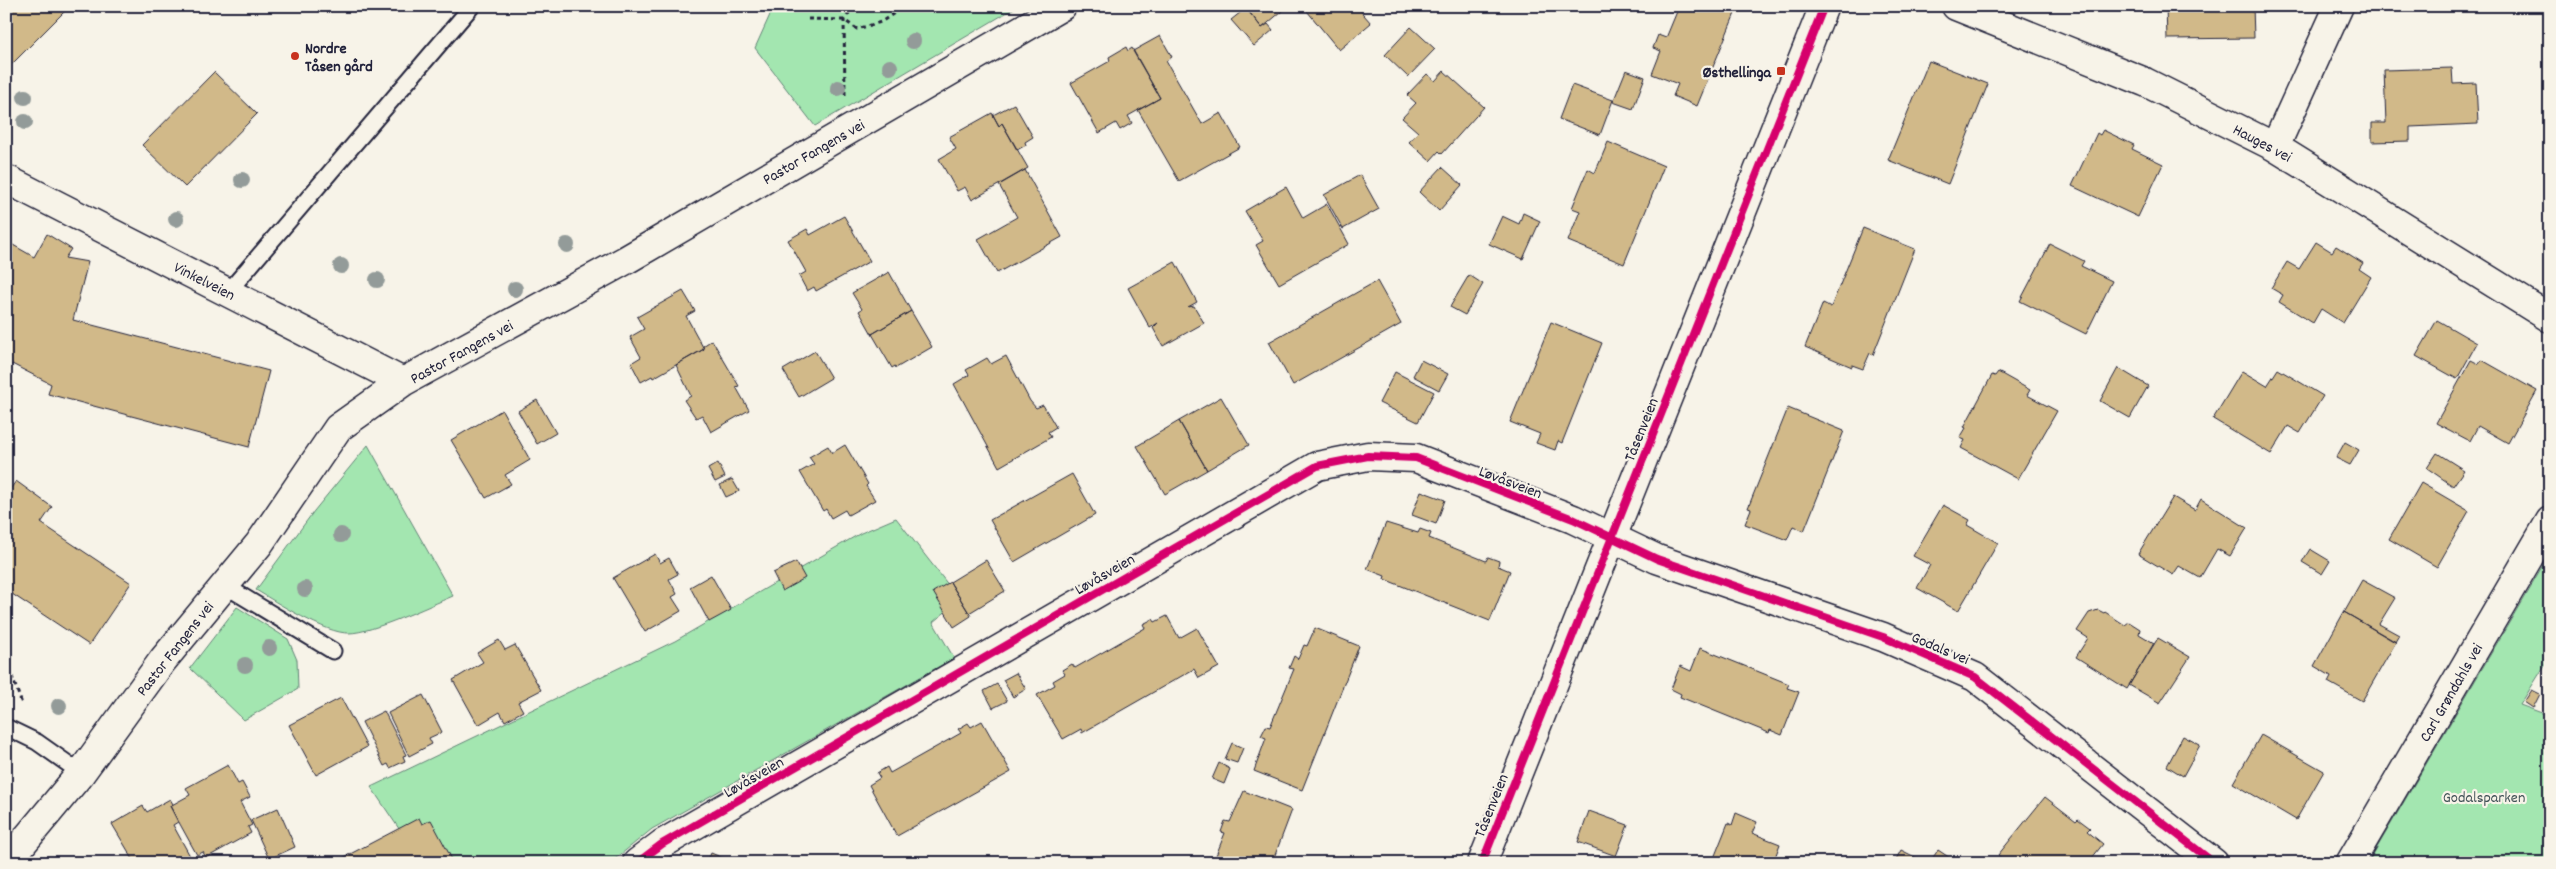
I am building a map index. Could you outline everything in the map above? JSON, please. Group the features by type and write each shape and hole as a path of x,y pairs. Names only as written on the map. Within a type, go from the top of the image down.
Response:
{"street":[{"name":"Pastor Fangens vei","path":"6,863 81,773 163,660 259,544 338,428 404,382 626,260 1062,6"},
{"name":"Tåsenveien","path":"1482,863 1824,6"},
{"name":"Hauges vei","path":"1956,6 2145,82 2275,147 2550,318"},
{"path":"2275,147 2339,6"},
{"name":"Vinkelveien","path":"6,179 404,382"},
{"name":"Løvåsveien","path":"638,863 662,844 1317,466 1368,456 1416,458 1573,519 1611,537"},
{"name":"Carl Grøndahls vei","path":"2350,863 2550,522"},
{"name":"Godals vei","path":"1611,537 1657,559 1884,638 1975,677 2214,863"}],"lane":[{"path":"228,292 472,6"},
{"path":"224,585 333,651"},
{"path":"6,727 36,742 81,773"}],"path":[{"path":"846,132 844,20 854,6"},
{"path":"808,19 844,20 856,29 881,22 905,6"},
{"path":"6,671 11,674 24,711"}],"green space":[{"path":"774,6 1018,6 815,126 755,48"},
{"path":"368,445 453,596 372,629 349,633 339,632 301,616 256,590 314,511"},
{"path":"896,518 960,600 933,622 954,658 652,829 610,863 422,863 371,787 675,641 861,533"},
{"name":"Godalsparken","path":"2550,553 2550,657 2520,705 2550,716 2550,863 2368,863"},
{"path":"237,607 288,639 297,660 298,689 244,720 190,668"}],"building":[{"path":"6,6 70,6 6,70"},
{"path":"1244,6 1288,6 1262,28"},
{"path":"1303,6 1356,6 1371,23 1339,50"},
{"path":"1671,6 1738,6 1697,106 1673,96 1678,84 1652,74 1661,51 1653,48 1658,35 1666,38 1678,9"},
{"path":"2166,6 2253,6 2254,38 2167,39"},
{"path":"1246,8 1262,28 1268,24 1273,30 1254,46 1231,20"},
{"path":"1411,27 1435,49 1408,77 1385,55"},
{"path":"1160,36 1172,57 1166,61 1202,124 1221,113 1240,147 1179,181 1138,110 1160,98 1133,51"},
{"path":"1126,47 1128,51 1132,48 1160,98 1128,116 1132,123 1120,130 1116,123 1099,133 1071,83 1110,61 1109,57"},
{"path":"1929,61 1988,84 1948,184 1888,160"},
{"path":"2452,68 2453,84 2476,83 2478,124 2410,127 2410,141 2372,142 2372,123 2386,123 2384,70"},
{"path":"1626,70 1645,77 1633,109 1613,102"},
{"path":"1444,71 1484,107 1442,154 1439,151 1430,161 1409,142 1418,132 1402,118 1416,103 1407,95 1427,74 1435,81"},
{"path":"214,72 257,114 185,187 142,145"},
{"path":"1572,85 1613,100 1600,135 1559,119"},
{"path":"1014,104 1033,137 1025,142 1026,145 1017,150 1002,123 999,126 993,115"},
{"path":"992,113 999,126 1002,123 1028,168 972,200 965,187 957,191 939,159 956,149 949,137"},
{"path":"2103,130 2134,145 2132,149 2163,164 2138,217 2072,186 2097,133 2100,135"},
{"path":"1608,142 1664,166 1624,264 1568,241 1580,211 1572,208 1588,169 1595,173"},
{"path":"1442,167 1462,185 1439,211 1419,192"},
{"path":"1025,170 1062,237 997,273 978,239 1017,217 999,185"},
{"path":"1360,175 1379,209 1343,229 1324,195"},
{"path":"1286,187 1303,218 1327,204 1349,244 1279,284 1256,245 1263,241 1245,211"},
{"path":"1523,213 1540,221 1523,259 1489,244 1502,216 1519,224"},
{"path":"844,216 870,261 816,291 814,287 807,291 799,276 806,272 788,240 807,229 810,235"},
{"path":"1863,228 1915,249 1873,355 1870,353 1863,369 1852,365 1852,367 1805,347 1823,303 1831,307"},
{"path":"47,234 71,249 65,258 88,262 73,320 269,371 249,447 48,394 51,384 12,364 6,374 6,241 34,257"},
{"path":"2316,242 2332,252 2336,246 2363,263 2359,269 2371,277 2343,323 2321,309 2313,323 2279,302 2283,295 2271,288 2287,262 2299,269"},
{"path":"2050,244 2084,261 2081,266 2112,281 2086,334 2020,301"},
{"path":"1175,262 1197,302 1188,307 1194,306 1204,323 1163,346 1153,328 1158,323 1150,328 1128,288"},
{"path":"889,272 911,311 872,334 859,311 862,309 852,293"},
{"path":"1469,275 1483,284 1465,315 1450,307"},
{"path":"1377,281 1401,324 1293,385 1269,342"},
{"path":"683,291 695,311 686,316 704,349 653,378 652,376 641,382 631,363 641,357 630,337 644,329 637,317"},
{"path":"911,311 932,347 896,368 895,366 892,368 872,334"},
{"path":"2437,320 2477,343 2457,379 2416,356"},
{"path":"1551,322 1602,343 1562,443 1558,441 1555,450 1536,443 1540,434 1510,422"},
{"path":"712,340 739,386 736,387 749,410 711,432 702,415 696,418 684,400 691,396 676,365 704,349 703,346"},
{"path":"815,351 831,378 799,397 783,370"},
{"path":"1006,356 1030,401 1036,408 1043,405 1056,427 1048,432 1051,437 999,467 954,384 969,375 966,370 987,358 991,364"},
{"path":"1421,360 1448,374 1439,390 1413,376"},
{"path":"2471,360 2479,364 2482,360 2537,391 2508,443 2478,426 2470,441 2436,423"},
{"path":"2118,368 2148,386 2130,418 2100,401"},
{"path":"2278,369 2323,396 2300,433 2288,426 2271,454 2213,419 2242,371 2267,386"},
{"path":"1395,372 1434,392 1418,422 1379,403"},
{"path":"1998,372 2030,390 2027,395 2057,411 2018,479 1961,448 1965,440 1960,438 1966,428 1964,427 1992,375 1995,376"},
{"path":"1221,397 1249,445 1207,470 1179,421"},
{"path":"537,400 556,433 537,444 518,411"},
{"path":"1788,408 1844,431 1804,531 1793,526 1787,540 1745,524 1751,509 1748,508"},
{"path":"502,410 530,460 505,475 511,484 486,498 451,440"},
{"path":"1179,421 1207,470 1165,494 1137,446"},
{"path":"2345,442 2359,450 2350,465 2336,458"},
{"path":"845,445 868,484 866,486 875,500 848,515 845,510 831,518 826,509 823,511 800,472 814,464 809,457 828,446 832,453"},
{"path":"2437,453 2464,470 2453,486 2427,468"},
{"path":"718,463 725,477 715,482 708,469"},
{"path":"1072,474 1095,515 1014,562 990,520"},
{"path":"732,479 739,491 726,497 720,485"},
{"path":"16,481 52,507 41,523 131,583 89,645 6,590 6,495"},
{"path":"2421,483 2469,511 2437,567 2389,539"},
{"path":"1421,491 1445,500 1436,524 1412,515"},
{"path":"2173,497 2195,510 2201,499 2247,528 2230,556 2217,549 2200,578 2179,566 2173,575 2138,554"},
{"path":"1943,505 1970,520 1967,525 1998,543 1958,611 1917,588 1930,565 1913,556"},
{"path":"1386,523 1418,533 1420,529 1431,533 1429,538 1486,561 1488,557 1499,561 1498,566 1510,571 1490,621 1384,579 1385,576 1367,569"},
{"path":"2310,549 2330,561 2322,574 2302,562"},
{"path":"655,554 660,563 669,558 678,574 669,579 677,594 672,597 681,611 645,632 613,578"},
{"path":"986,560 1005,591 969,613 950,582"},
{"path":"796,562 805,578 782,591 773,573"},
{"path":"711,575 731,610 709,622 690,587"},
{"path":"2362,580 2395,598 2379,624 2399,635 2395,642 2344,612"},
{"path":"950,582 971,616 954,627 933,592"},
{"path":"2098,610 2105,612 2125,625 2129,622 2140,629 2139,634 2154,643 2127,689 2076,657 2088,638 2077,631 2089,613"},
{"path":"2344,612 2396,642 2362,701 2328,682 2331,676 2314,666"},
{"path":"1167,616 1179,638 1197,628 1219,667 1199,678 1194,669 1082,733 1081,729 1063,739 1037,695 1055,685 1053,681 1065,674 1062,670 1072,664 1075,668 1145,628 1143,624 1153,619 1155,622"},
{"path":"1315,628 1359,646 1302,790 1254,771 1266,738 1261,736 1266,726 1270,727 1294,669 1289,668 1294,656 1298,659 1304,645 1307,646"},
{"path":"2158,638 2190,657 2160,703 2129,685"},
{"path":"499,640 505,650 515,645 541,690 518,702 523,711 505,721 500,712 478,725 453,680 483,662 477,653"},
{"path":"1700,648 1789,684 1787,688 1799,692 1782,735 1770,730 1769,733 1680,697 1681,694 1671,689 1680,666 1691,671"},
{"path":"1016,673 1026,689 1013,697 1003,680"},
{"path":"997,684 1007,701 993,708 984,691"},
{"path":"2532,690 2540,694 2533,708 2524,702"},
{"path":"423,695 442,732 429,738 432,744 409,756 388,713"},
{"path":"341,698 367,747 316,775 289,725"},
{"path":"384,711 406,755 403,756 405,761 390,768 388,764 384,766 362,722"},
{"path":"982,721 1011,772 897,836 869,785 880,778 877,773 887,767 890,773 961,733 958,729 968,723 971,727"},
{"path":"2261,735 2324,771 2296,820 2233,783"},
{"path":"2183,736 2200,745 2183,776 2167,766"},
{"path":"1232,743 1243,748 1237,763 1225,759"},
{"path":"1219,763 1230,769 1224,784 1212,779"},
{"path":"228,765 238,784 242,782 250,797 240,802 252,825 248,827 251,833 206,858 203,852 197,855 170,806 190,795 186,788"},
{"path":"1244,791 1292,810 1272,863 1213,863 1225,833 1221,832 1225,821 1230,822"},
{"path":"2045,797 2076,821 2078,819 2090,828 2087,831 2103,844 2088,863 2031,863 2028,860 2026,863 2008,863 1998,855"},
{"path":"170,799 173,804 170,806 178,822 173,825 190,856 179,863 131,863 134,861 112,824 143,806 147,812"},
{"path":"278,808 295,847 269,859 251,820"},
{"path":"1589,811 1628,825 1616,856 1578,842"},
{"path":"1736,813 1757,822 1752,833 1780,844 1773,863 1712,863 1728,823 1732,825"},
{"path":"419,818 422,824 431,820 454,863 333,863"},
{"path":"1901,850 1919,859 1918,863 1894,863"},
{"path":"1938,850 1956,863 1937,863 1932,859"},
{"path":"711,853 735,863 707,863"}],"cycle path":[{"path":"1482,863 1824,6"},
{"path":"637,863 662,844 1317,466 1368,456 1416,458 1573,519 1657,559 1883,637 1975,677 2214,863"}],"place":[{"name":"Nordre Tåsen gård","path":"295,56"},
{"name":"Østhellinga","path":"1781,71"}]}
